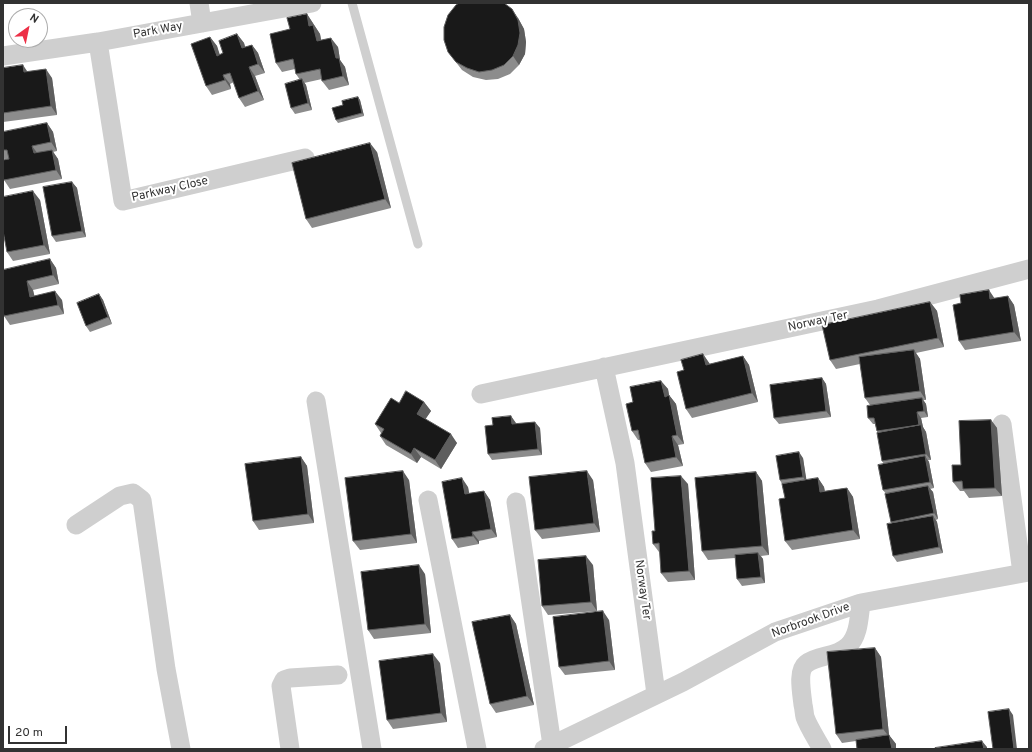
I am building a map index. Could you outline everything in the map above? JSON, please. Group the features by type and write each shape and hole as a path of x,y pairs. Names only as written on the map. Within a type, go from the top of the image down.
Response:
{"street":[{"path":"199,3 202,23"},
{"name":"Park Way","path":"3,56 98,42 312,3"},
{"name":"Parkway Close","path":"98,42 123,201 305,158"},
{"name":"Norway Ter","path":"481,394 878,309 1029,269"},
{"name":"Norway Ter","path":"604,367 624,463 656,694"},
{"path":"316,401 372,749"},
{"path":"1002,424 1025,572"},
{"path":"76,525 120,496 133,494 142,500 166,669 181,749"},
{"path":"428,500 477,749"},
{"path":"516,502 548,747"},
{"name":"Norbrook Drive","path":"548,747 683,682 775,632 861,603 1025,572"},
{"path":"822,749 805,717 801,684 802,670 805,664 813,660 840,653 849,646 856,630 861,603"},
{"path":"290,749 281,686 284,680 290,678 338,675"}],"lane":[{"path":"352,3 418,244"}],"building":[{"path":"459,3 504,3 512,9 518,20 520,33 518,45 513,56 504,65 492,70 479,72 456,62 448,52 444,40 444,27 448,15"},
{"path":"307,14 309,26 313,25 317,41 331,38 336,58 339,58 343,76 322,81 320,69 296,74 293,59 276,63 270,34 290,29 287,18"},
{"path":"237,34 242,48 252,45 258,64 249,67 258,91 239,98 230,73 223,75 225,80 206,86 191,44 210,37 217,56 223,53 219,41"},
{"path":"23,65 24,72 46,69 51,106 3,113 3,68"},
{"path":"302,79 308,103 291,108 285,84"},
{"path":"358,97 362,113 336,120 332,108 343,105 342,101"},
{"path":"47,123 51,142 32,146 34,153 52,150 56,170 4,180 3,160 9,159 7,150 3,150 3,132"},
{"path":"370,143 385,199 306,219 292,163"},
{"path":"72,182 82,231 52,236 43,187"},
{"path":"33,191 44,245 7,252 3,231 3,197"},
{"path":"50,259 53,275 27,281 30,297 55,291 58,305 4,316 3,270"},
{"path":"989,290 990,299 1008,296 1014,332 959,341 953,305 961,303 960,295"},
{"path":"99,294 108,317 86,326 77,303"},
{"path":"930,302 938,338 830,360 822,325"},
{"path":"914,350 920,391 865,398 859,357"},
{"path":"703,354 706,365 743,356 752,393 686,409 677,372 684,370 681,360"},
{"path":"822,378 826,411 774,418 770,385"},
{"path":"661,381 665,397 669,395 677,435 672,436 676,457 645,463 638,430 632,431 626,404 633,402 630,387"},
{"path":"406,391 424,402 417,414 451,434 435,460 414,448 411,454 380,436 384,429 375,424 391,398 399,403"},
{"path":"922,398 924,411 917,412 919,425 877,431 874,418 868,418 867,406"},
{"path":"511,416 512,424 535,422 538,449 488,454 485,426 493,425 492,418"},
{"path":"991,420 995,488 963,489 962,481 953,482 952,465 961,465 959,421"},
{"path":"921,425 926,454 882,461 877,433"},
{"path":"799,452 803,477 780,480 776,456"},
{"path":"925,456 930,482 883,490 878,465"},
{"path":"301,457 308,514 253,521 245,464"},
{"path":"403,471 411,534 353,541 345,478"},
{"path":"587,471 594,523 535,530 529,477"},
{"path":"756,472 762,546 702,551 695,478"},
{"path":"681,476 689,571 661,573 659,543 653,544 652,531 655,531 651,478"},
{"path":"462,478 465,494 484,491 491,529 472,532 473,536 452,539 442,482"},
{"path":"818,478 820,492 847,488 853,530 785,541 779,499 785,498 782,484"},
{"path":"928,486 934,513 891,522 885,494"},
{"path":"933,516 939,547 893,556 887,524"},
{"path":"758,553 761,577 737,579 735,555"},
{"path":"586,556 591,602 542,606 538,560"},
{"path":"419,565 425,624 368,630 361,572"},
{"path":"603,611 609,661 559,667 553,617"},
{"path":"510,615 527,696 490,704 472,622"},
{"path":"875,648 883,729 836,734 827,652"},
{"path":"433,654 441,713 387,720 379,661"},
{"path":"1009,709 1014,749 993,749 988,712"},
{"path":"889,735 892,749 857,749 856,740"},
{"path":"982,741 984,749 935,749 935,748"}]}
